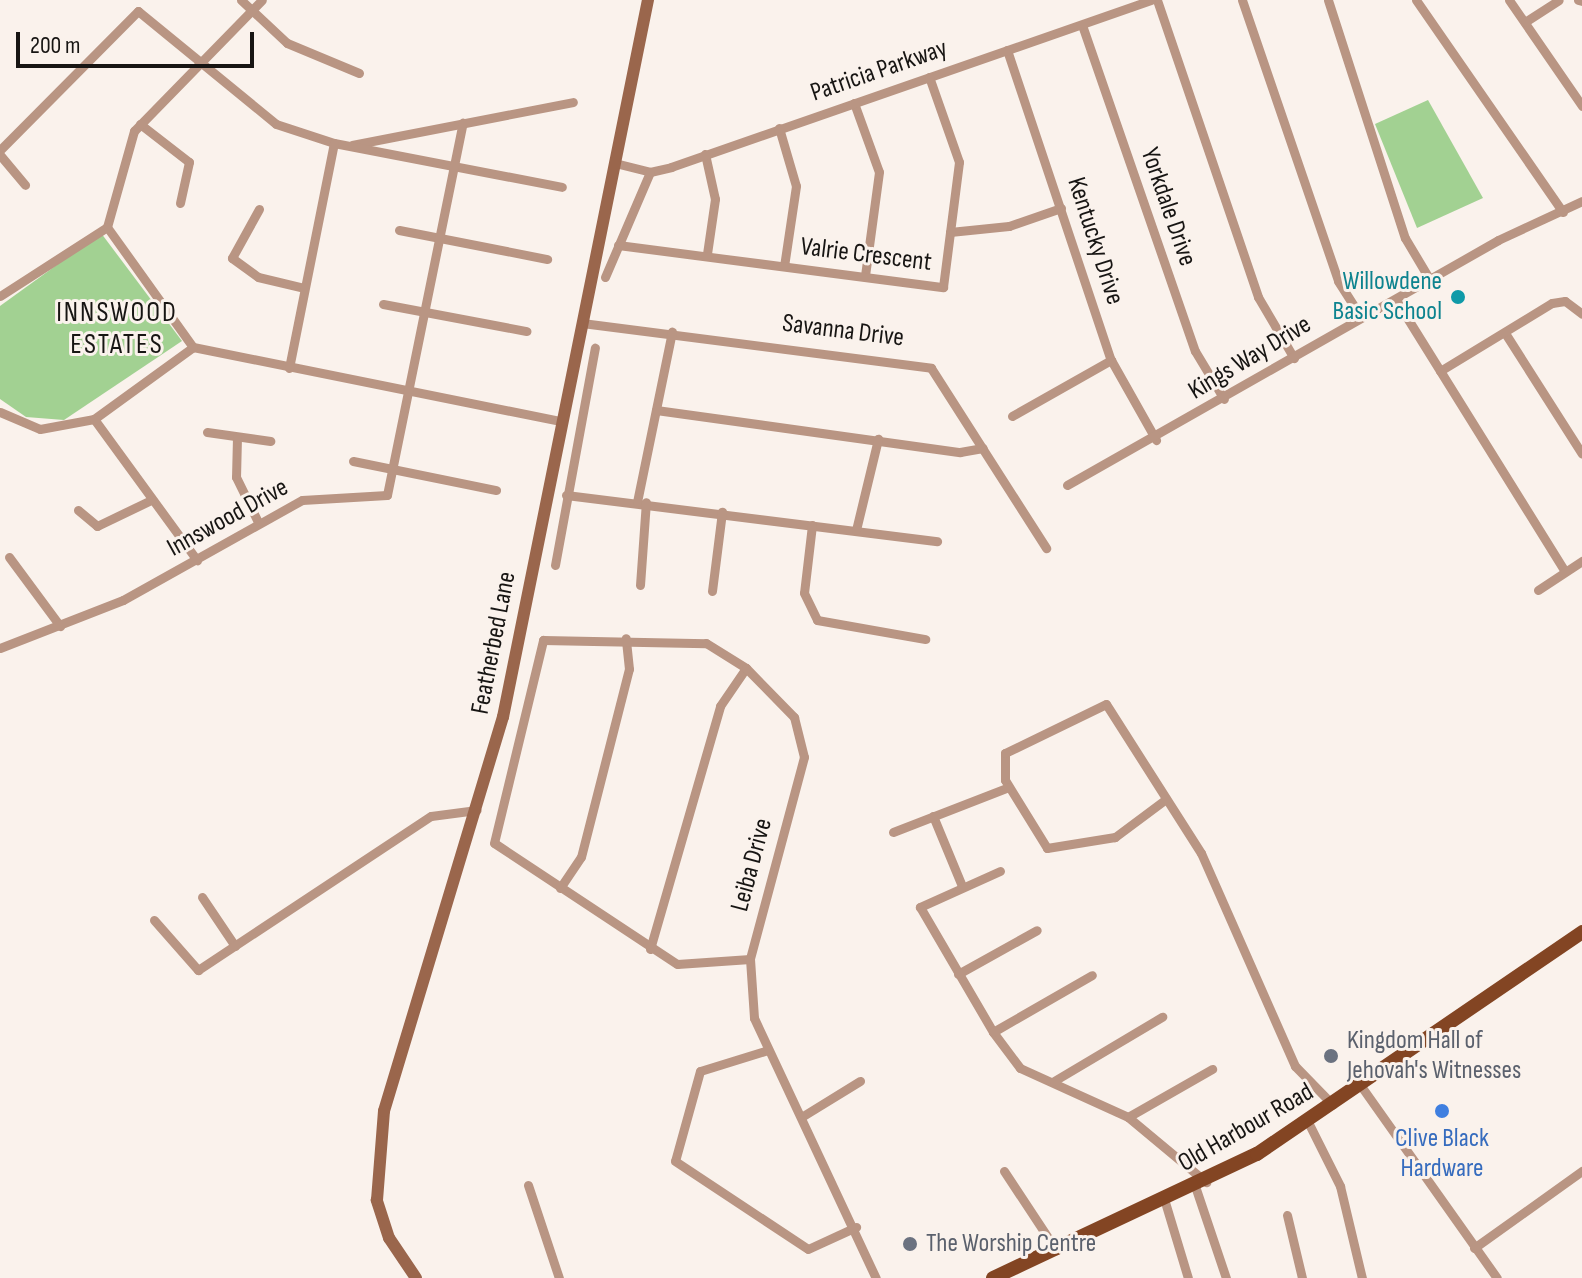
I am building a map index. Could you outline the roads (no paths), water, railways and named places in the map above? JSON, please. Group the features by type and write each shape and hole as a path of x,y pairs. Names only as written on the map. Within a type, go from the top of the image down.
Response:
{"main road":[{"name":"Featherbed Lane","path":"416,1278 382,1219 376,1159 496,741 560,421 619,164 648,0"},
{"name":"Old Harbour Road","path":"993,1278 1165,1202 1308,1122 1582,932"}],"street":[{"path":"241,0 287,43 359,73"},
{"path":"1,293 107,227 127,146 140,124 262,0"},
{"path":"1154,0 1258,297 1294,358"},
{"name":"Patricia Parkway","path":"650,172 1154,0"},
{"path":"1242,0 1338,281 1361,317"},
{"path":"1328,0 1405,238 1430,280"},
{"path":"1416,0 1563,212"},
{"path":"1509,0 1582,106"},
{"path":"1525,22 1559,0"},
{"path":"25,185 0,153 131,13 146,12 198,64 276,124 347,146 562,187"},
{"name":"Yorkdale Drive","path":"1082,25 1195,351 1224,399"},
{"name":"Kentucky Drive","path":"1007,50 1111,360 1156,440"},
{"name":"Valrie Crescent","path":"618,245 707,254 943,287 959,162 929,77"},
{"path":"347,146 573,102"},
{"path":"854,103 879,172 865,275"},
{"path":"398,469 463,123"},
{"path":"140,124 189,162 180,203"},
{"path":"779,128 796,186 784,266"},
{"path":"289,368 334,143"},
{"path":"705,154 715,199 707,254"},
{"path":"605,277 650,172 619,164"},
{"name":"Kings Way Drive","path":"1067,485 1156,440 1361,317 1582,201"},
{"path":"950,232 1009,226 1061,208"},
{"path":"259,209 232,258 258,277 304,288"},
{"path":"107,227 193,347 412,395 560,421"},
{"path":"399,230 547,259"},
{"path":"1396,300 1565,571"},
{"path":"1440,371 1552,303 1565,301 1582,314"},
{"path":"383,304 526,331"},
{"name":"Savanna Drive","path":"582,323 672,332 931,368 1046,548"},
{"path":"640,585 642,502 672,332"},
{"path":"1505,333 1582,454"},
{"path":"0,412 40,429 94,419 193,347"},
{"path":"555,565 595,348"},
{"path":"1012,416 1111,360"},
{"path":"656,410 960,452 983,448"},
{"path":"94,419 197,560"},
{"path":"207,432 270,441"},
{"path":"237,437 236,477 258,522"},
{"path":"856,530 878,439"},
{"path":"353,461 496,490"},
{"name":"Innswood Drive","path":"0,648 60,626 197,560 258,522 317,496 387,495 398,469"},
{"path":"566,495 642,502 937,541"},
{"path":"78,510 97,526 151,500"},
{"path":"712,591 722,512"},
{"path":"812,525 804,593 817,620 925,639"},
{"path":"9,557 60,626"},
{"path":"1538,590 1582,561"},
{"path":"560,888 584,842 629,669 626,638"},
{"name":"Leiba Drive","path":"514,748 543,640 626,638 706,643 746,668 794,717 804,757 750,959 754,1018 856,1227 876,1278"},
{"path":"650,949 720,706 746,668"},
{"path":"1166,799 1115,837 1047,848 1009,787 1005,753 1106,704 1201,853 1295,1066 1333,1105"},
{"path":"496,741 514,748 492,836 560,888 677,964 750,959"},
{"path":"893,832 1009,787"},
{"path":"154,920 191,970 235,946 431,816 477,810"},
{"path":"933,816 962,886"},
{"path":"1000,871 920,907 993,1032 1020,1068 1128,1117 1200,1184 1226,1278"},
{"path":"202,897 235,946"},
{"path":"958,974 1037,930"},
{"path":"993,1032 1092,975"},
{"path":"1054,1081 1162,1017"},
{"path":"768,1050 700,1071 675,1161 808,1249 856,1227"},
{"path":"1128,1117 1212,1069"},
{"path":"803,1116 860,1081"},
{"path":"1361,1086 1497,1278"},
{"path":"1308,1122 1340,1186 1362,1278"},
{"path":"1004,1171 1056,1250"},
{"path":"1474,1248 1582,1171"},
{"path":"528,1185 559,1278"},
{"path":"1165,1202 1188,1278"},
{"path":"1287,1215 1302,1278"}],"place":[{"name":"Willowdene Basic School","path":"1458,297"},
{"name":"Kingdom Hall of Jehovah's Witnesses","path":"1331,1056"},
{"name":"Clive Black Hardware","path":"1442,1111"},
{"name":"The Worship Centre","path":"910,1244"}],"district":[{"name":"INNSWOOD ESTATES","path":"117,329"}]}
